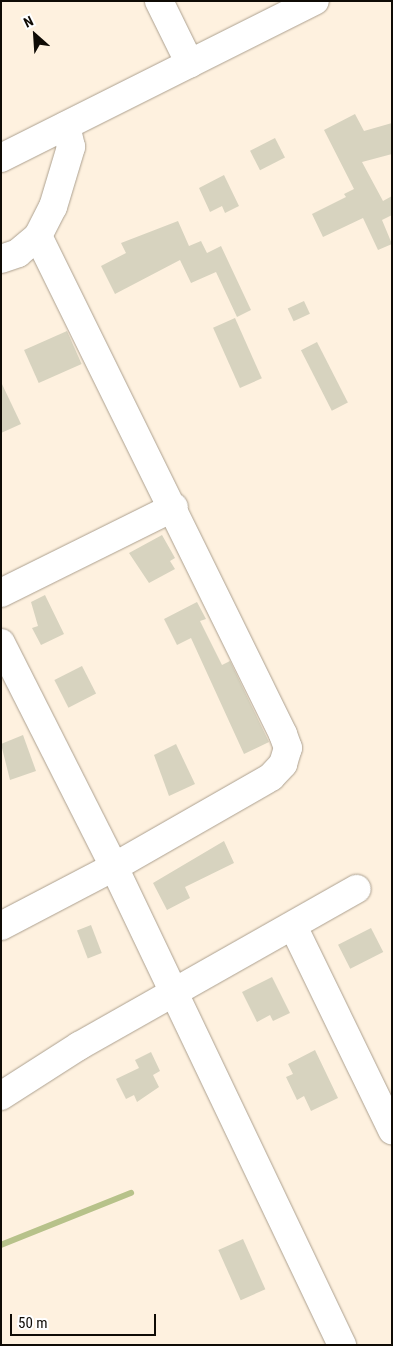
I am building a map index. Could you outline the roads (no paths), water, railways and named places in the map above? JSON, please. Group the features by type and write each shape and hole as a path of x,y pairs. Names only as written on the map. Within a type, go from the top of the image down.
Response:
{"street":[{"path":"160,1 190,64"},
{"path":"1,158 316,1"},
{"path":"1,259 18,253 38,236 53,207 71,147 66,126"},
{"path":"1,926 114,867 271,777 283,764 288,748 174,507 38,236"},
{"path":"1,594 174,507"},
{"path":"1,643 114,867 342,1345"},
{"path":"1,1096 79,1046 294,928 357,889"},
{"path":"294,928 392,1130"}],"waterway":[{"path":"1,1245 131,1193"}]}
